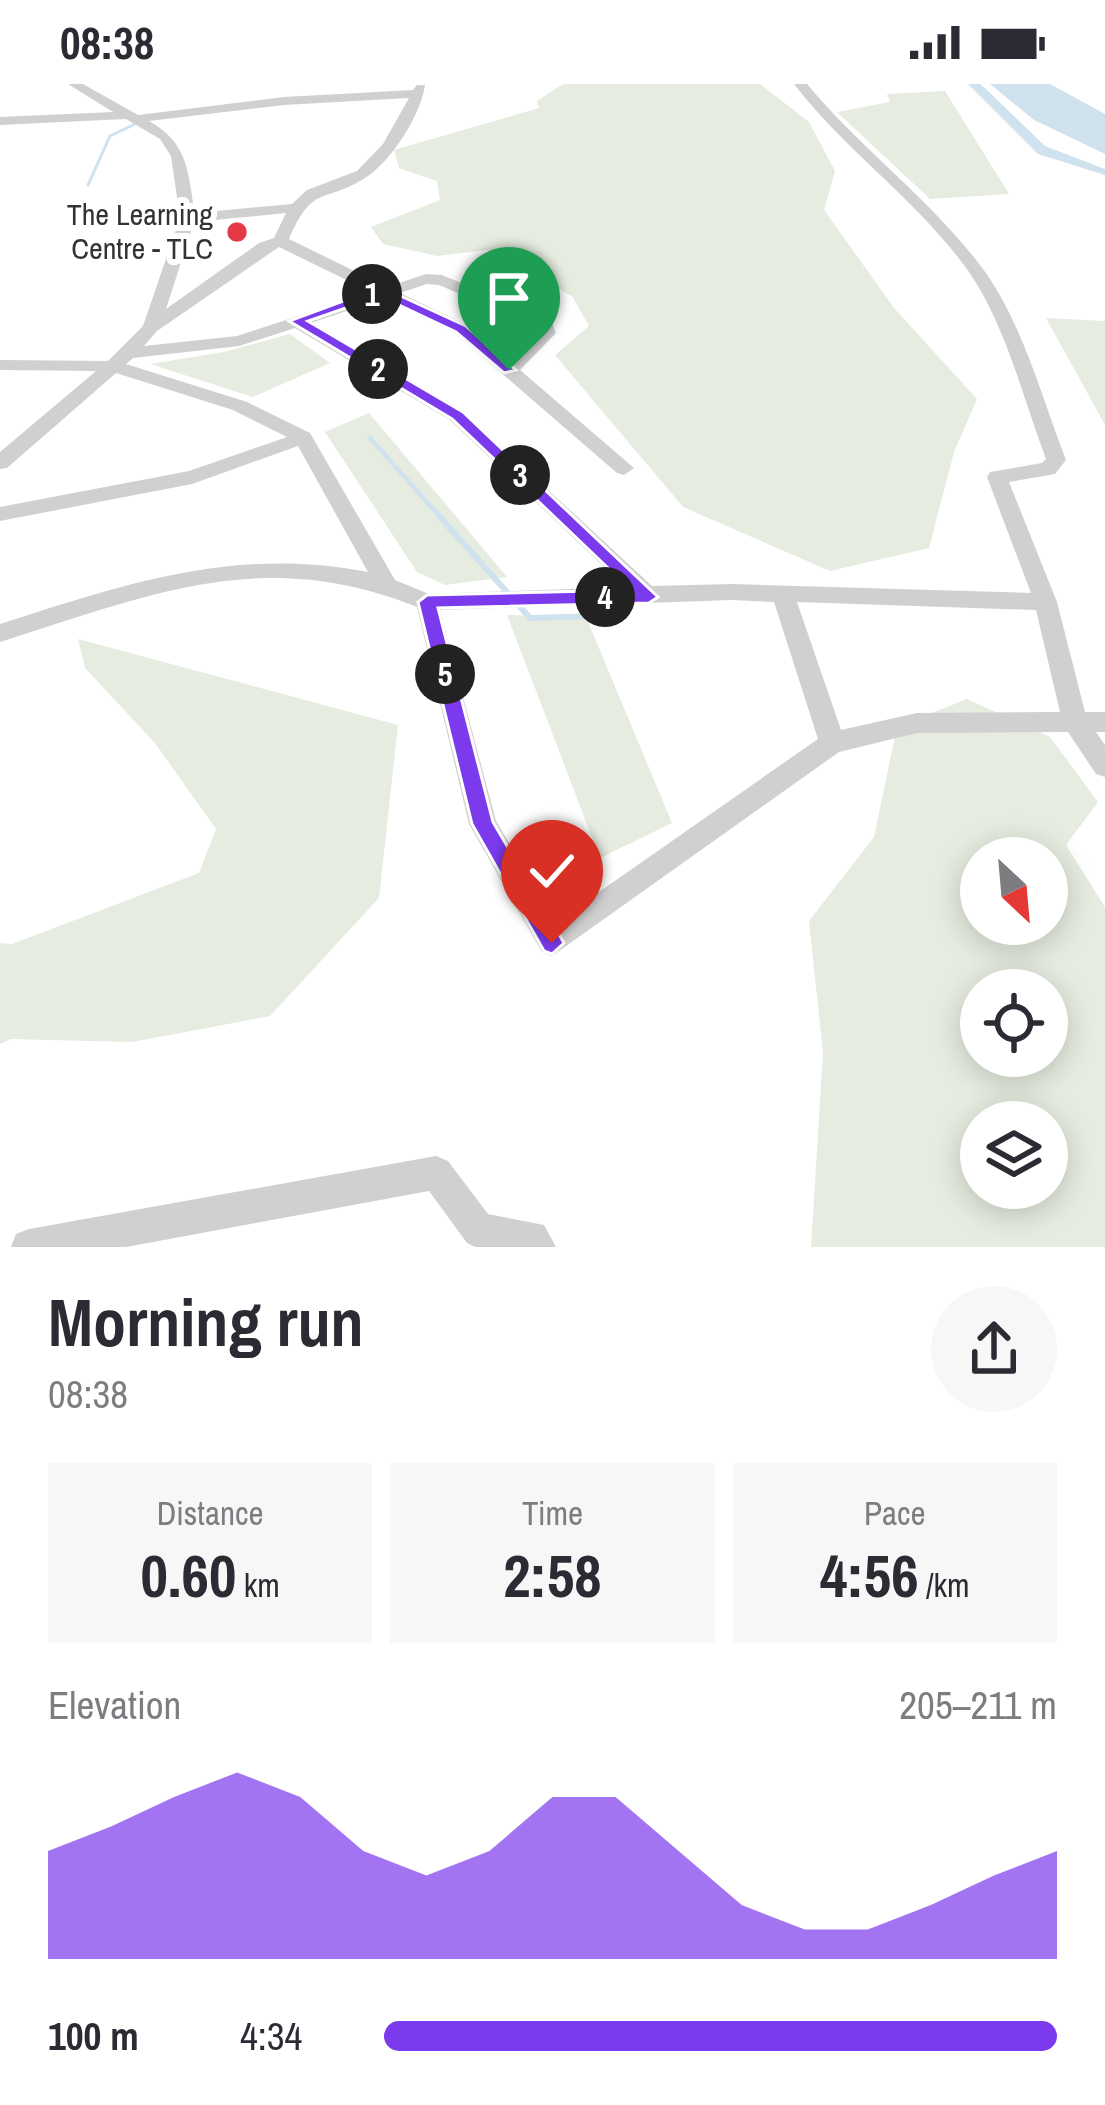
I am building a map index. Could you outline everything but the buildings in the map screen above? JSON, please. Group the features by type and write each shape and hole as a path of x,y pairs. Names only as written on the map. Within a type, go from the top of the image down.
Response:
{"street":[{"path":"74,84 138,117 165,136 178,156 188,218 151,327"},
{"path":"800,84 833,124 902,184 975,269 999,309 1056,460 1048,469 997,478 1046,602 1075,722 1105,766"},
{"path":"0,121 138,117 420,89"},
{"path":"280,241 292,208 308,194 358,175 378,161 420,89"},
{"path":"188,218 292,208"},
{"path":"5,454 120,360 151,327 265,246 280,241 461,329 624,468"},
{"path":"0,365 120,360 220,345 426,279 442,280 545,324 547,332 509,370"},
{"path":"296,321 457,416 649,597"},
{"path":"120,360 240,406 303,437 384,580"},
{"path":"0,514 152,489 244,465 303,437"},
{"path":"0,633 158,582 283,566 384,580 427,602 783,593 1046,602"},
{"path":"783,593 832,743"},
{"path":"427,602 483,824 552,943 832,743 917,723 1105,722"},
{"path":"29,1247 436,1173 479,1231 532,1237 538,1247"}],"shaded area":[{"path":"563,84 760,84 809,122 835,171 824,210 894,308 977,399 954,452 929,548 830,571 683,507 555,355 589,326 572,296 488,250 437,256 383,244 371,227 440,200 437,181 399,168 394,150 539,108 537,101"},
{"path":"945,91 1009,194 930,199 837,112 890,102 887,94"},
{"path":"1046,318 1105,321 1105,425"},
{"path":"290,334 330,363 253,397 150,364 224,352"},
{"path":"369,413 507,577 445,585 417,572 325,432"},
{"path":"507,615 586,617 672,823 600,858"},
{"path":"78,639 398,725 379,898 270,1016 132,1042 11,1039 0,1044 0,943 12,944 199,873 216,829 155,743 85,668"},
{"path":"967,699 1050,737 1098,802 1068,842 1068,837 960,837 960,945 1068,945 1068,848 1105,907 1105,1247 811,1247 823,1053 809,921 874,837 897,727"}],"water":[{"path":"968,84 980,84 1045,146 1105,169 1105,175 1038,154"},
{"path":"990,84 1050,84 1105,114 1105,154 1034,120"}],"waterway":[{"path":"88,185 110,136 135,124"},
{"path":"370,438 442,519"},
{"path":"439,516 530,618 602,616"}],"place":[{"name":"The Learning Centre - TLC","path":"237,232"}],"route":[{"path":"509,370 461,329 381,291 296,321 457,416 649,597 427,602 483,824 552,943"}]}
